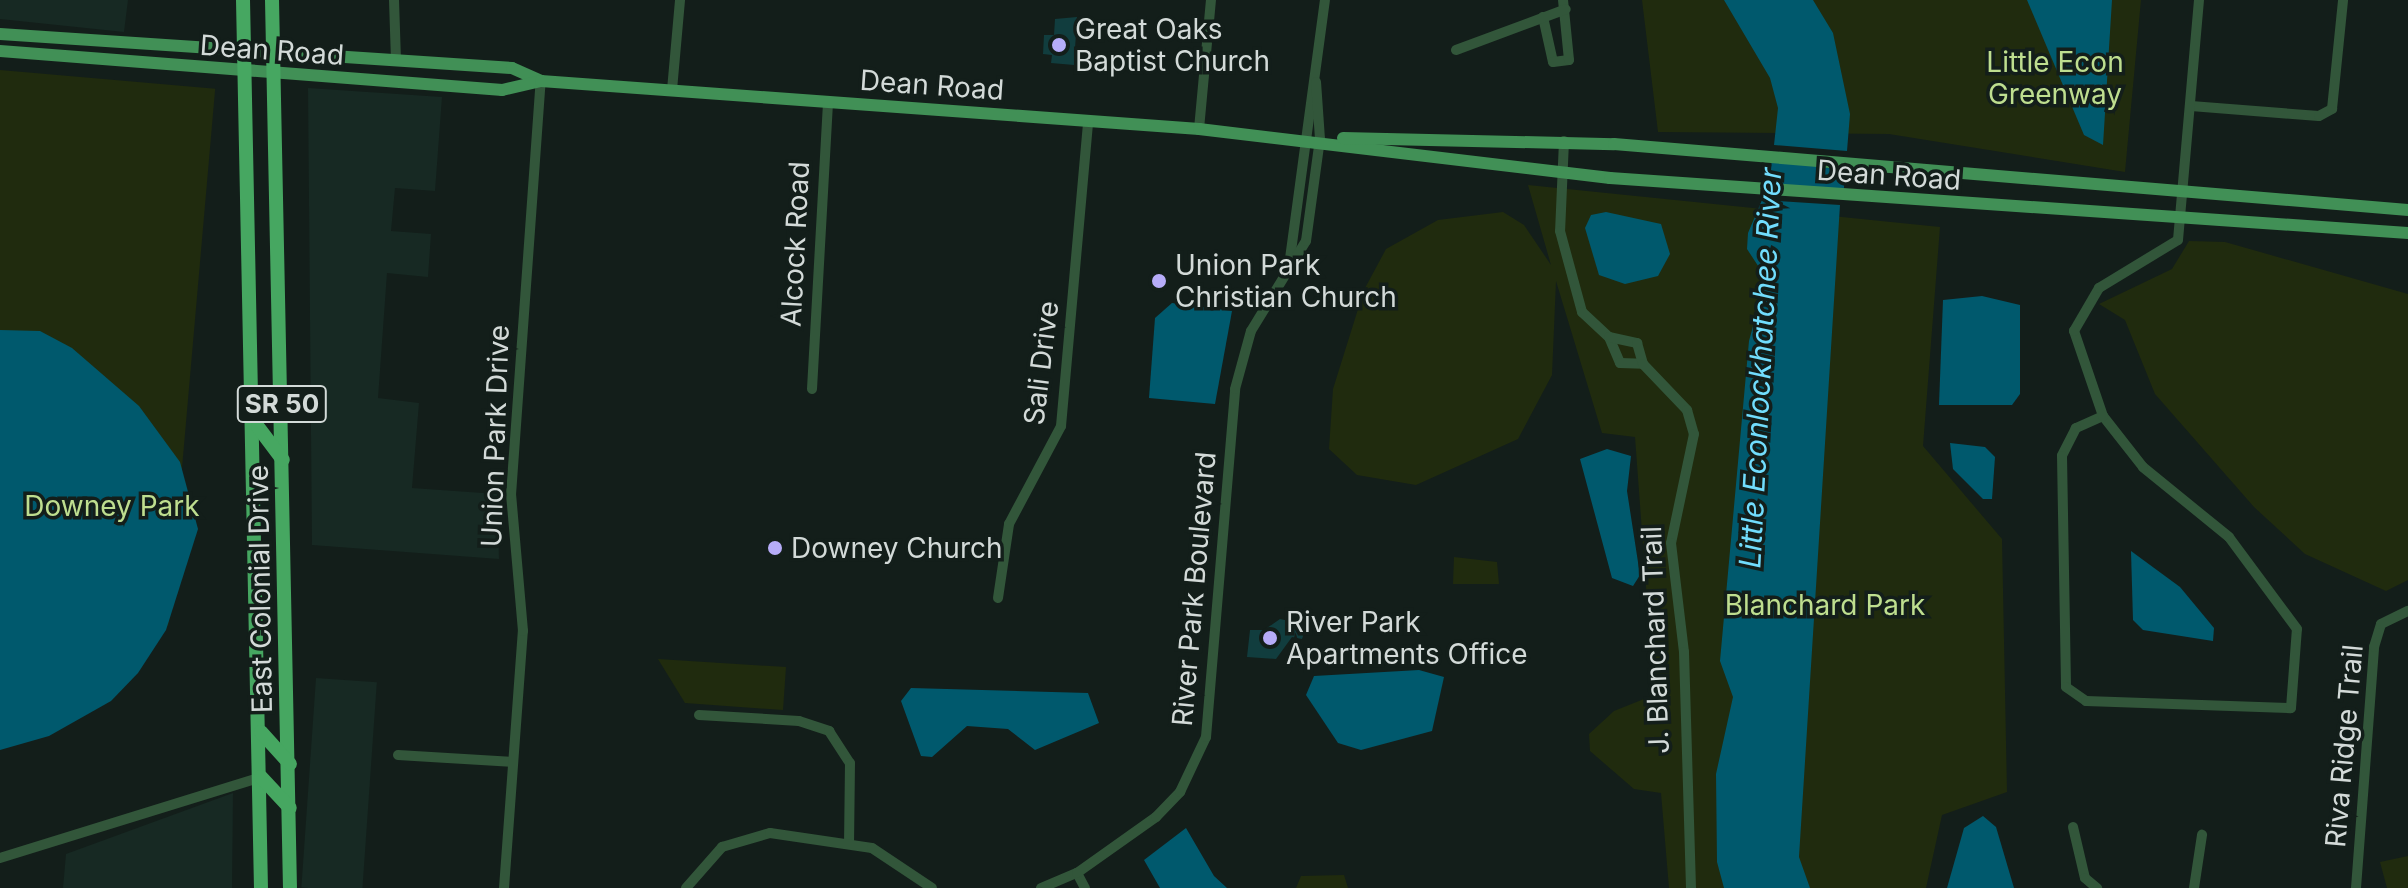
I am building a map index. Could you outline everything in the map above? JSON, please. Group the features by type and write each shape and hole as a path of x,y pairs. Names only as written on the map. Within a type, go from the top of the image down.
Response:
{"highway":[{"name":"East Colonial Drive","path":"243,0 261,732 261,888"},
{"name":"East Colonial Drive","path":"272,0 290,764 290,888"},
{"path":"253,411 263,442 283,460"},
{"path":"261,732 290,764"},
{"path":"261,777 290,808"}],"main road":[{"name":"Dean Road","path":"0,34 512,68 541,81"},
{"name":"Dean Road","path":"0,51 502,90 541,81 1320,139 1564,141 1870,163 2184,193 2408,210"},
{"name":"Dean Road","path":"1320,139 1561,173 1867,198 2408,233"}],"street":[{"path":"394,0 396,60"},
{"path":"672,90 680,0"},
{"path":"1199,129 1211,0"},
{"path":"1316,82 1325,0"},
{"path":"2103,416 2076,428 2062,456 2066,687 2086,701 2291,708 2297,629 2229,537 2143,467 2103,416 2079,354 2078,315 2099,288 2175,245 2182,216 2199,0"},
{"path":"2191,106 2319,116 2332,109 2343,0"},
{"path":"1456,50 1543,17 1564,4 1573,50 1562,63 1553,62 1543,17"},
{"name":"Union Park Drive","path":"504,888 523,631 510,509 541,81"},
{"name":"River Park Boulevard","path":"1289,266 1305,138 1316,82"},
{"name":"River Park Boulevard","path":"1041,888 1077,873 1156,817 1180,792 1206,737 1235,389 1251,331 1310,224 1320,139 1316,82"},
{"name":"Alcock Road","path":"812,389 828,102"},
{"name":"Sali Drive","path":"998,598 1009,524 1061,426 1088,121"},
{"name":"J. Blanchard Trail","path":"1564,141 1561,173 1564,258 1582,312 1609,337 1620,363 1643,364"},
{"name":"J. Blanchard Trail","path":"1609,337 1632,339 1643,364 1680,399 1694,434 1671,543 1684,652 1691,888"},
{"name":"Riva Ridge Trail","path":"2356,888 2374,647 2381,624 2394,614 2408,611"},
{"path":"699,715 799,721 829,731 850,763 849,841"},
{"path":"398,755 513,762"},
{"path":"0,858 261,777"},
{"path":"2073,827 2085,878 2097,888"},
{"path":"686,888 701,863 741,838 770,833 849,841 932,888"},
{"path":"2194,888 2202,835"},
{"path":"1077,873 1085,888"}],"shaded area":[{"path":"0,0 128,0 124,32 0,19"},
{"path":"308,88 442,97 435,191 395,188 391,231 431,234 428,277 387,273 378,398 419,403 412,488 497,494 499,559 312,545"},
{"path":"316,678 377,682 362,888 301,887"},
{"path":"233,793 232,888 63,888 66,854"}],"green space":[{"name":"Little Econ Greenway","path":"1642,0 2141,0 2125,172 1889,134 1658,132"},
{"name":"Downey Park","path":"0,70 215,89 168,626 0,611"},
{"name":"Blanchard Park","path":"1528,185 1940,227 1923,446 2002,539 2007,792 1942,815 1926,888 1669,888 1661,793 1634,789 1590,751 1589,734 1614,711 1654,695 1635,437 1602,433 1556,281 1552,375 1518,439 1416,485 1357,475 1329,449 1333,389 1364,290 1386,249 1438,220 1503,212 1524,225 1551,265"},
{"path":"2189,241 2225,242 2408,294 2408,580 2386,591 2305,554 2254,507 2155,394 2125,320 2099,304 2172,269"},
{"path":"1454,557 1497,562 1499,584 1453,584"},
{"path":"658,659 786,667 783,710 685,703"},
{"path":"2408,856 2408,888 2387,888 2380,862"},
{"path":"1344,875 1348,888 1296,888 1301,876"}],"water":[{"path":"1724,0 1813,0 1833,33 1850,114 1847,151 1774,145 1778,108 1770,78"},
{"path":"2027,0 2112,0 2103,145 2084,135"},
{"path":"1772,156 1846,161 1843,196 1770,191"},
{"name":"Little Econlockhatchee River","path":"1762,200 1840,205 1799,857 1810,888 1724,888 1717,862 1716,774 1733,697 1720,661 1749,341 1766,278 1747,249 1748,233"},
{"path":"1606,212 1661,224 1670,254 1658,276 1625,284 1599,275 1585,228 1591,215"},
{"path":"1982,296 2020,305 2020,394 2012,405 1939,405 1943,300"},
{"path":"1172,303 1232,311 1215,404 1149,398 1155,318"},
{"path":"0,330 40,331 72,348 139,406 180,462 198,529 166,630 138,673 111,701 49,736 0,750"},
{"path":"1950,443 1985,447 1995,457 1992,499 1983,499 1953,469"},
{"path":"1607,449 1631,456 1627,491 1640,575 1633,586 1612,578 1580,459"},
{"path":"2131,551 2180,587 2214,628 2213,641 2143,630 2133,620"},
{"path":"1419,670 1444,677 1432,731 1361,750 1338,743 1306,695 1314,676"},
{"path":"911,688 1088,693 1099,723 1035,750 1008,729 967,726 932,757 921,756 901,701"},
{"path":"1983,816 1996,827 2014,888 1947,888 1964,828"},
{"path":"1186,828 1214,876 1227,888 1160,888 1144,860"}],"building":[{"name":"Great Oaks Baptist Church","path":"1077,17 1074,65 1051,63 1052,55 1043,54 1044,35 1054,35 1055,19"},
{"name":"River Park Apartments Office","path":"1280,619 1307,625 1302,639 1292,637 1276,659 1247,657 1250,630 1264,630"}],"place":[{"name":"Great Oaks Baptist Church","path":"1059,45"},
{"name":"Union Park Christian Church","path":"1159,281"},
{"name":"Downey Church","path":"775,548"},
{"name":"River Park Apartments Office","path":"1270,638"}]}
